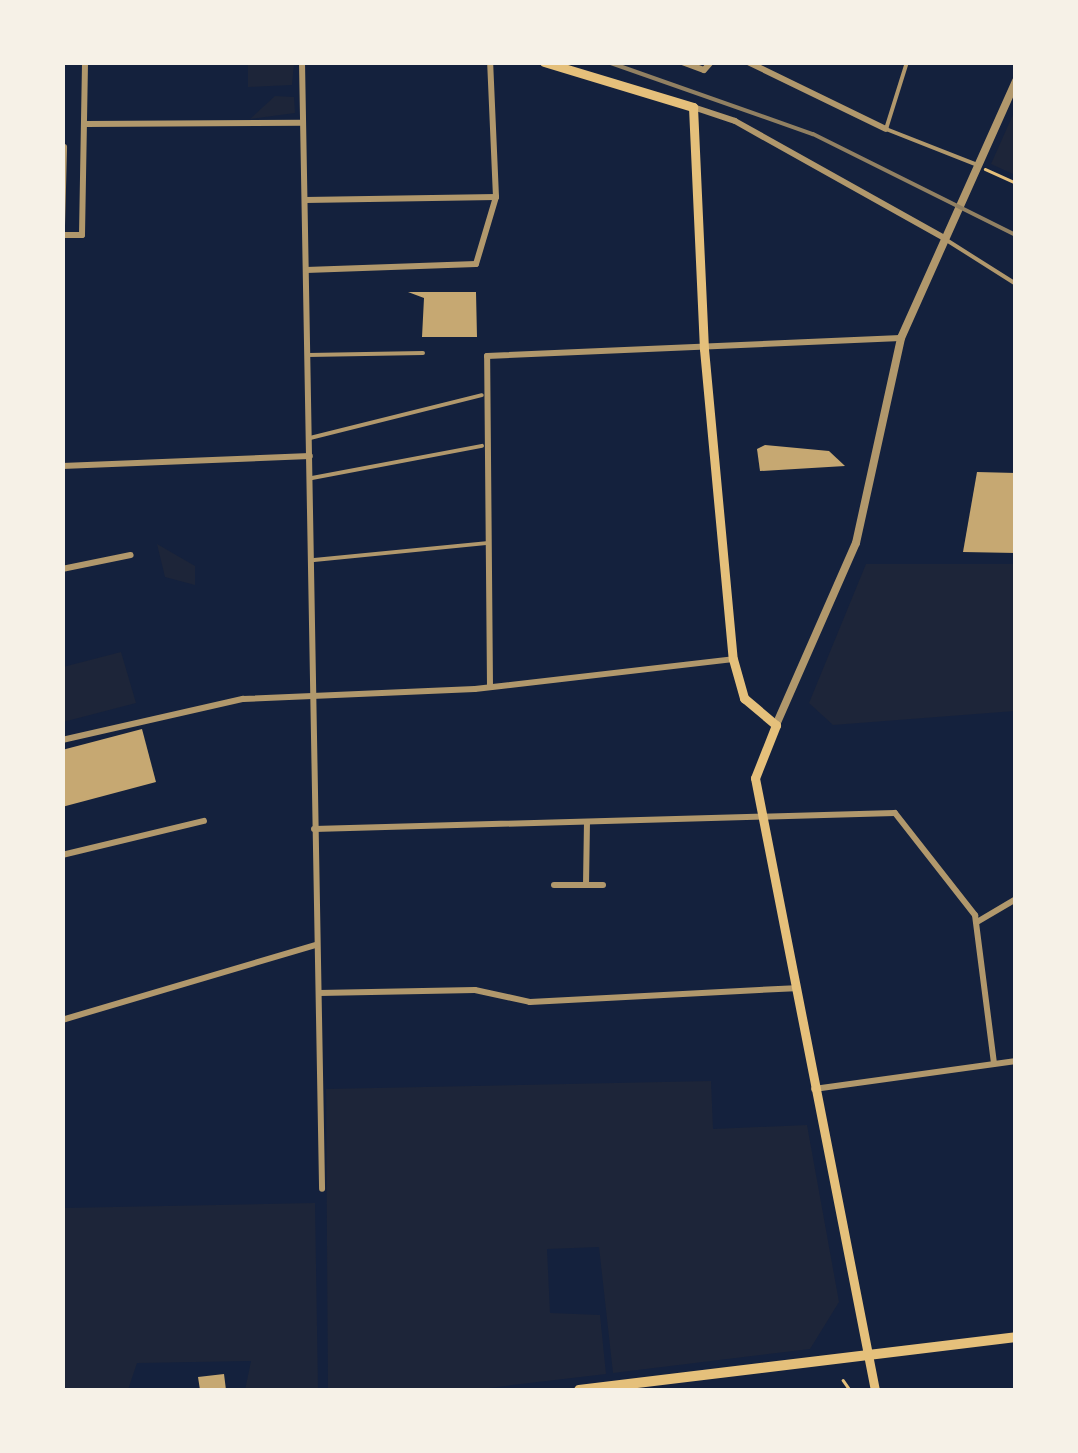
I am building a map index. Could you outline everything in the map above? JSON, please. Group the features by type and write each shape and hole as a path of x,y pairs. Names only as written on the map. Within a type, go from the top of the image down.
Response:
{"main road":[{"path":"544,62 693,107 704,349 733,659 744,698 776,725 755,768 762,819 862,1356 875,1390"},
{"path":"579,1390 1016,1338"}],"street":[{"path":"62,235 82,235 85,62"},
{"path":"302,62 314,560 315,945 322,1188"},
{"path":"306,270 470,268 484,246 496,198 490,62"},
{"path":"682,62 704,70 712,62"},
{"path":"748,62 886,129"},
{"path":"776,725 856,543 901,338 1016,81"},
{"path":"693,107 735,121 944,238"},
{"path":"86,124 303,122"},
{"path":"62,226 64,148"},
{"path":"305,200 496,198"},
{"path":"490,686 482,446 482,395 488,356 901,338"},
{"path":"62,466 310,456"},
{"path":"62,568 131,555"},
{"path":"62,740 204,704 312,694 490,686 733,659"},
{"path":"314,829 894,813 977,922 994,1064"},
{"path":"62,855 204,821"},
{"path":"586,824 586,885"},
{"path":"554,885 602,884"},
{"path":"977,922 1016,899"},
{"path":"62,1020 315,945"},
{"path":"319,993 475,990 530,1002 794,988"},
{"path":"812,1089 1016,1061"}],"lane":[{"path":"907,62 886,129 975,169"},
{"path":"944,238 1016,284"},
{"path":"308,354 423,353"},
{"path":"310,438 482,395"},
{"path":"312,478 482,446"},
{"path":"314,560 486,543"}],"path":[{"path":"975,169 1016,183"},
{"path":"843,1380 850,1390"}],"shaded area":[{"path":"248,63 294,63 292,85 248,87"},
{"path":"275,96 294,97 295,113 250,119"},
{"path":"1015,110 1015,175 991,164"},
{"path":"157,544 195,566 195,585 165,577"},
{"path":"866,564 1015,564 1015,711 833,725 809,703"},
{"path":"121,652 136,703 63,722 63,667"},
{"path":"711,1081 713,1129 807,1125 839,1302 810,1349 613,1373 599,1247 547,1249 550,1313 600,1315 606,1374 471,1390 328,1390 326,1089"},
{"path":"315,1203 318,1390 245,1390 251,1361 137,1363 128,1390 63,1390 63,1208"}],"building":[{"path":"408,292 476,292 477,337 422,337 424,298"},
{"path":"765,445 829,451 845,466 760,471 757,449"},
{"path":"977,472 1016,473 1016,553 963,552"},
{"path":"142,729 156,782 62,807 62,750"},
{"path":"224,1374 226,1390 200,1390 198,1377"}],"railway":[{"path":"608,62 813,134 1016,235"}]}
